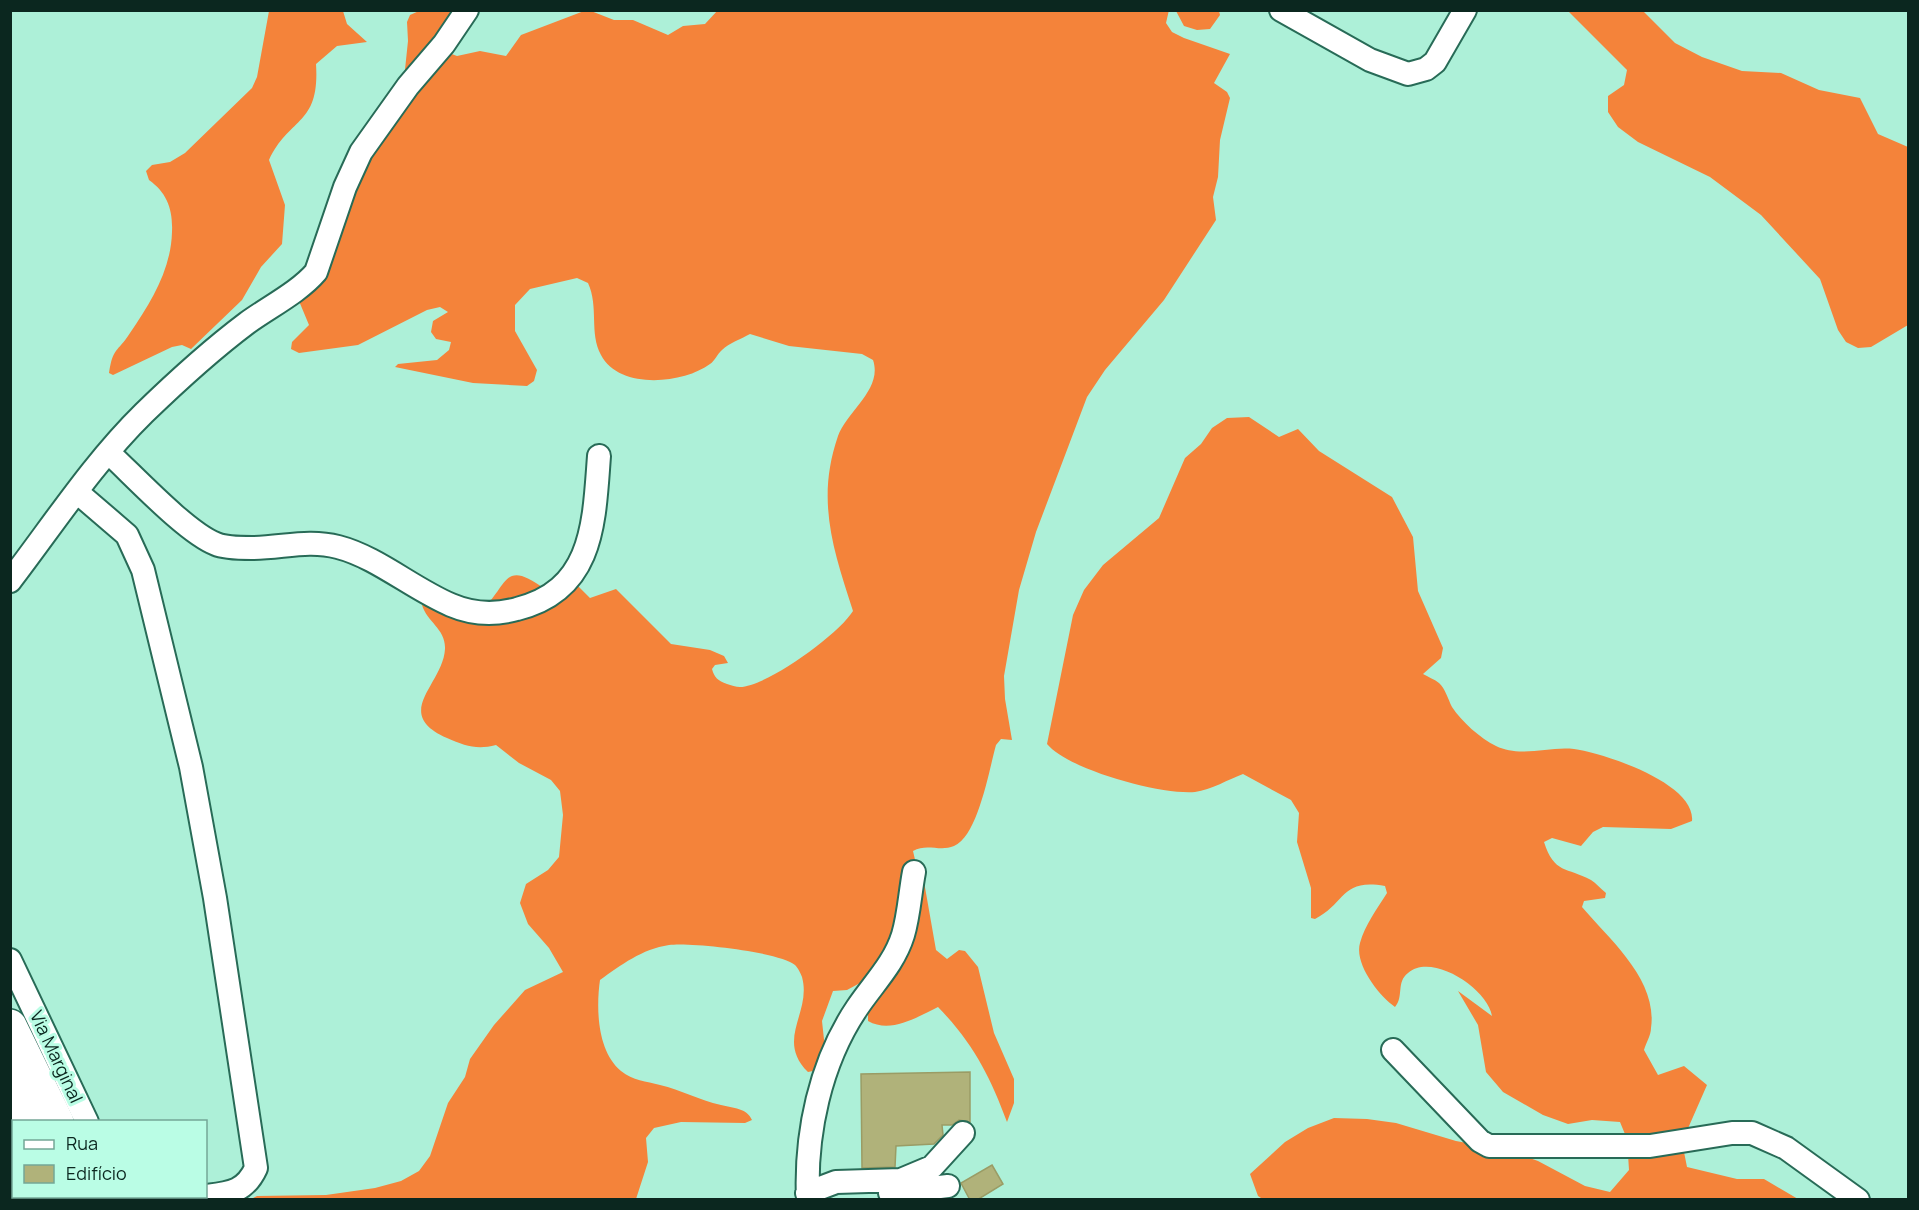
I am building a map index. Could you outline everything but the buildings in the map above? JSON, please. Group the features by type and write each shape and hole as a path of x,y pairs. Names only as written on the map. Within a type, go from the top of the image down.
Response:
{"highway":[{"path":"10,1026 56,1120"},
{"path":"10,1082 29,1120"}],"street":[{"path":"10,581 77,492 143,414 231,335 284,296 306,283 316,272 345,187 361,152 467,10"},
{"path":"1281,10 1370,60 1408,74 1426,69 1435,62 1465,10"},
{"path":"109,453 191,528 217,544 252,548 306,542 339,547 451,605 477,613 509,611 534,605 557,592 576,574 594,525 599,456"},
{"path":"77,492 127,535 143,570 191,767 213,887 256,1168 245,1187 234,1192 207,1195"},
{"path":"914,872 903,936 887,969 856,1009 833,1051 815,1106 809,1150 808,1196 836,1182 858,1193 948,1186"},
{"name":"Via Marginal","path":"10,960 86,1120"},
{"path":"1393,1050 1463,1124 1489,1146 1650,1146 1732,1133 1752,1133 1786,1148 1858,1200"},
{"path":"858,1193 901,1180 932,1167 963,1133"}],"shaded area":[{"path":"718,10 1169,10 1166,23 1172,32 1230,54 1214,83 1227,92 1230,98 1220,140 1218,177 1213,197 1216,220 1164,300 1105,370 1087,397 1036,532 1019,590 1004,676 1005,699 1012,740 1001,739 996,745 976,816 970,830 962,840 949,848 923,848 913,851 916,864 923,876 936,950 947,959 959,950 965,951 978,967 994,1033 1014,1079 1014,1103 1007,1122 994,1090 971,1047 938,1007 904,1023 877,1025 868,1021 868,996 860,983 847,990 833,991 822,1021 826,1058 818,1070 808,1072 799,1060 795,1048 794,1037 804,990 802,977 795,965 786,960 754,952 696,945 669,945 641,954 600,980 598,1003 600,1028 607,1052 621,1071 630,1077 739,1109 747,1113 752,1120 745,1123 681,1122 654,1128 646,1138 648,1162 636,1199 249,1200 257,1196 326,1195 375,1188 401,1181 419,1171 430,1156 448,1103 465,1077 470,1059 494,1025 525,990 563,972 549,948 528,924 520,903 526,884 548,870 559,857 563,815 560,791 551,780 519,763 496,745 477,747 460,743 431,728 423,719 421,708 442,662 445,642 422,605 479,612 489,603 507,579 513,576 531,580 546,590 577,585 590,598 616,589 671,644 710,650 724,656 728,663 715,665 712,669 714,674 721,682 740,687 768,678 802,657 833,632 853,611 834,545 828,503 828,482 842,427 863,400 873,381 875,371 873,360 862,354 789,346 750,334 732,343 720,352 712,363 698,371 668,379 636,379 610,366 601,355 595,338 591,292 588,283 577,278 530,289 515,305 515,331 537,370 534,381 527,386 473,383 395,367 398,364 437,360 449,350 451,342 436,339 431,332 433,321 448,312 440,307 427,310 358,345 299,353 291,349 292,342 309,325 299,301 372,135 402,98 408,41 407,22 410,15 419,11 457,11 449,53 457,56 480,51 506,56 521,35 584,11 591,11 614,20 633,20 668,35 683,26 705,24"},
{"path":"269,11 343,11 347,24 367,42 337,46 316,64 316,84 308,110 277,146 269,160 285,205 282,244 261,267 242,300 191,349 182,345 172,347 113,375 109,373 114,354 152,297 164,272 171,246 172,224 168,202 149,180 146,171 152,165 170,162 185,153 252,88 257,77"},
{"path":"1176,11 1219,11 1220,15 1210,29 1197,30 1184,26"},
{"path":"1568,11 1643,11 1675,43 1702,57 1742,71 1781,73 1819,90 1860,98 1878,134 1908,147 1908,325 1871,347 1858,348 1846,342 1838,330 1820,279 1761,215 1710,177 1638,142 1618,127 1608,112 1608,96 1624,85 1627,70"},
{"path":"1249,417 1279,437 1298,429 1319,451 1392,497 1413,537 1418,591 1443,648 1441,658 1423,674 1441,685 1452,707 1472,729 1490,743 1505,749 1525,751 1574,749 1625,764 1664,783 1679,794 1689,807 1692,821 1671,829 1603,827 1593,832 1581,846 1552,838 1544,842 1552,860 1557,865 1591,880 1606,893 1605,898 1584,901 1582,907 1618,947 1640,977 1651,1010 1651,1028 1644,1050 1658,1075 1684,1066 1707,1085 1682,1142 1687,1167 1737,1179 1764,1179 1798,1199 1264,1200 1258,1196 1250,1174 1285,1142 1308,1128 1334,1118 1396,1123 1456,1141 1510,1151 1538,1161 1585,1186 1610,1192 1629,1170 1627,1139 1620,1122 1592,1120 1568,1124 1543,1115 1503,1092 1486,1072 1478,1025 1458,991 1492,1016 1481,995 1470,985 1444,970 1431,967 1418,968 1404,977 1395,1007 1375,987 1364,970 1359,951 1365,930 1387,893 1385,886 1371,884 1352,889 1325,913 1315,919 1311,918 1311,888 1297,842 1299,813 1291,800 1243,774 1214,787 1195,792 1180,792 1139,785 1116,779 1075,763 1058,754 1047,744 1073,615 1084,590 1103,565 1159,518 1185,458 1201,444 1212,428 1227,418"}]}
